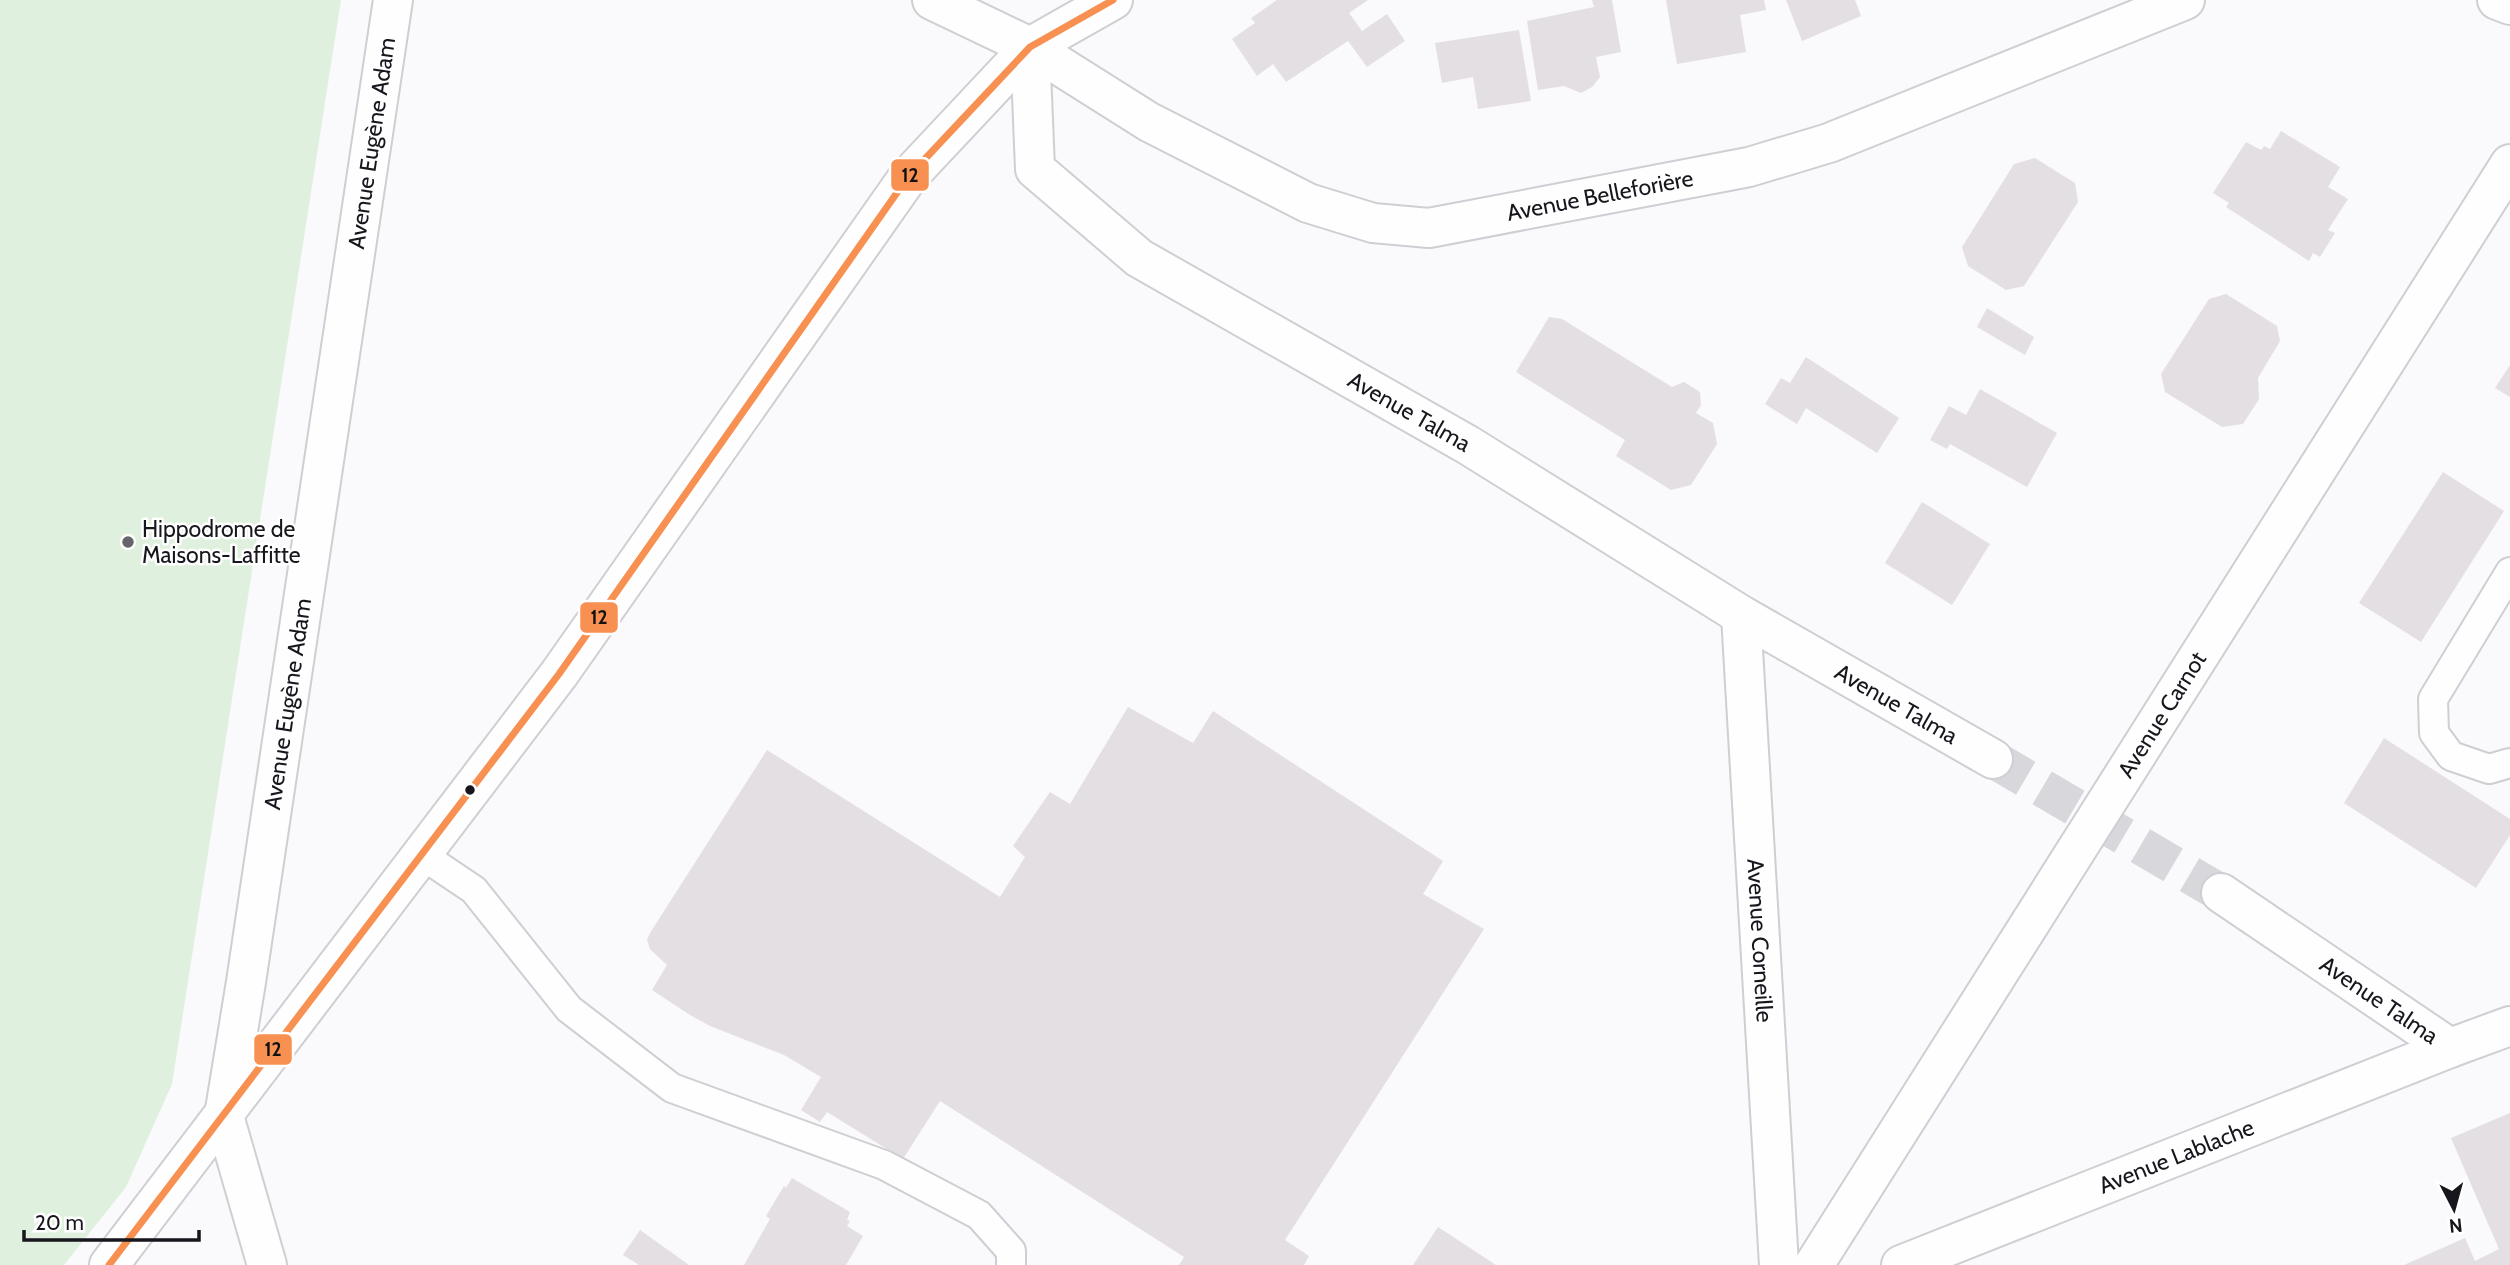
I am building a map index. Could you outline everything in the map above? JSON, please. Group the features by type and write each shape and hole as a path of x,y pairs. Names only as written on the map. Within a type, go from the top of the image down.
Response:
{"street":[{"name":"Avenue Eugène Adam","path":"224,1116 393,0"},
{"path":"932,0 1030,47"},
{"path":"998,0 1030,47"},
{"path":"109,1265 559,674 908,177 1030,47 1113,0"},
{"name":"Avenue Belleforière","path":"1030,47 1149,122 1308,203 1373,223 1429,228 1749,167 1829,143 2185,0"},
{"path":"2497,0 2510,5"},
{"name":"Avenue Talma","path":"1030,47 1035,169 1139,258 1468,445 1741,615 1993,759"},
{"name":"Avenue Carnot","path":"1814,1265 2510,164"},
{"name":"Avenue Corneille","path":"1741,615 1779,1265"},
{"name":"Avenue Talma","path":"2221,893 2451,1048 2510,1026"},
{"name":"Avenue Lablache","path":"1901,1265 2451,1048"},
{"path":"224,1116 267,1265"}],"lane":[{"path":"2510,572 2433,699 2434,733 2451,755 2490,769 2510,763"},
{"path":"422,855 474,890 569,1009 672,1088 884,1165 979,1215 1011,1251 1011,1265"}],"green space":[{"name":"Hippodrome de Maisons-Laffitte","path":"0,0 341,0 172,1084 126,1187 64,1265 0,1265"}],"building":[{"path":"1277,0 1368,0 1349,13 1362,31 1387,14 1405,41 1367,67 1348,41 1286,82 1273,64 1257,76 1232,39 1255,23 1251,18"},
{"path":"1592,0 1612,0 1621,52 1596,57 1600,77 1592,87 1581,93 1564,86 1538,90 1527,21 1594,7"},
{"path":"1666,0 1764,0 1766,10 1740,15 1746,52 1677,64"},
{"path":"1786,0 1855,0 1861,16 1802,41"},
{"path":"1519,30 1531,101 1478,109 1473,77 1442,83 1435,43"},
{"path":"2281,131 2340,167 2328,187 2348,199 2328,230 2335,233 2320,257 2313,253 2309,261 2226,207 2229,203 2213,193 2246,142 2261,150 2264,146 2270,149"},
{"path":"2035,158 2075,183 2078,202 2024,286 2006,290 1968,266 1962,247 2014,164"},
{"path":"2226,294 2277,326 2280,341 2258,378 2259,399 2243,424 2222,427 2165,392 2161,374 2209,299"},
{"path":"1987,308 2034,337 2025,355 1977,327"},
{"path":"1549,317 1562,319 1672,387 1684,382 1700,392 1701,405 1696,413 1713,423 1717,444 1691,485 1671,490 1616,456 1625,440 1516,372"},
{"path":"1806,357 1899,418 1877,453 1806,408 1797,424 1765,404 1781,378 1790,383"},
{"path":"2510,365 2510,397 2495,388"},
{"path":"1980,389 2057,433 2027,487 1950,444 1947,449 1930,440 1949,406 1966,415"},
{"path":"2443,472 2504,511 2421,642 2359,603"},
{"path":"1922,502 1990,544 1952,605 1885,563"},
{"path":"1128,707 1193,743 1213,711 1443,861 1423,894 1484,929 1285,1240 1309,1256 1304,1265 1179,1265 1184,1257 940,1101 903,1159 827,1112 820,1122 801,1110 821,1077 784,1055 710,1026 652,990 667,965 650,949 647,940 650,933 767,750 1000,897 1025,857 1013,846 1050,792 1070,804"},
{"path":"2384,738 2510,819 2510,835 2476,888 2344,803"},
{"path":"2510,1113 2510,1265 2404,1265 2465,1238 2475,1261 2499,1249 2451,1138"},
{"path":"792,1178 850,1212 847,1226 863,1236 846,1265 744,1265 770,1219 766,1216"},
{"path":"1438,1227 1496,1265 1413,1265"},
{"path":"640,1230 689,1265 639,1265 623,1255"}],"tunnel":[{"path":"1993,759 2221,893"}],"transit line":[{"name":"12","path":"109,1265 559,674 908,177 1030,47 1113,0"}],"place":[{"name":"Hippodrome de Maisons-Laffitte","path":"128,542"}]}
